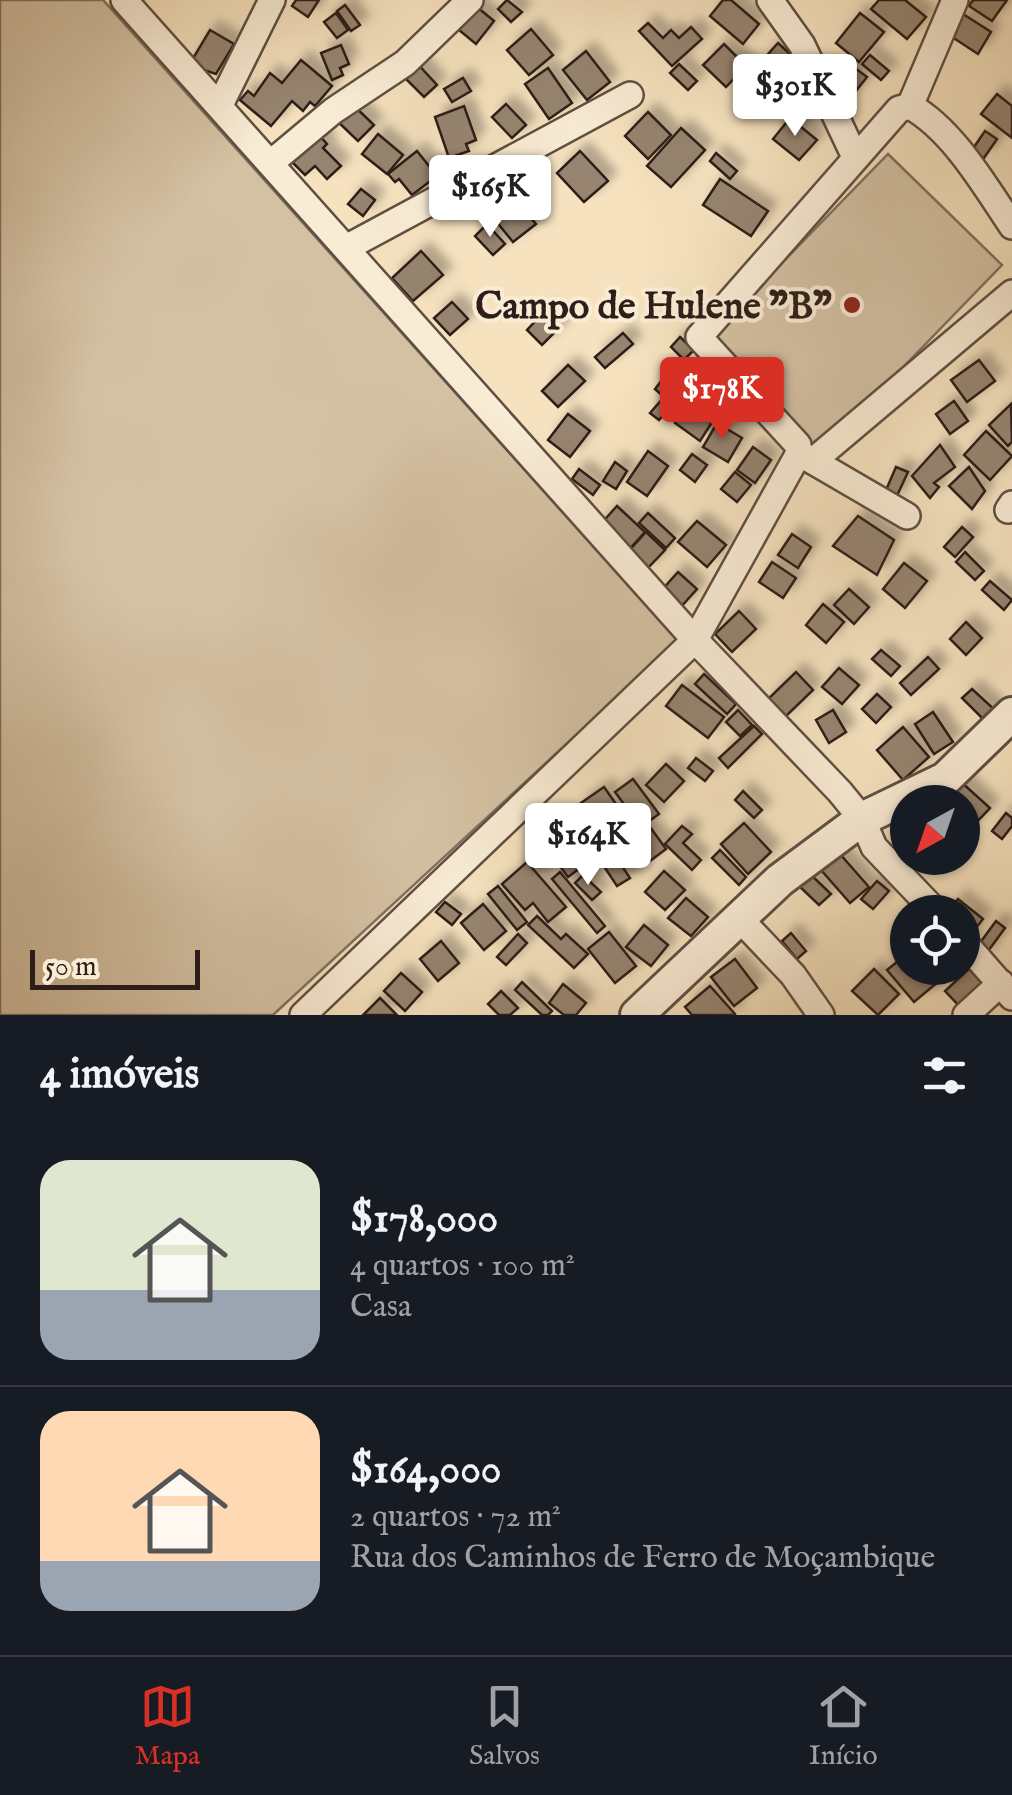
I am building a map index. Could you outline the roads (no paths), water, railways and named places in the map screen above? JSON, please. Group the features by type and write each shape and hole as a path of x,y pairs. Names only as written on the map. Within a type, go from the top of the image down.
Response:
{"street":[{"path":"124,0 694,640 862,819 874,848 920,895"},
{"path":"220,104 272,0"},
{"path":"272,162 333,110 405,62 470,0"},
{"path":"770,0 802,45 854,156"},
{"path":"910,106 955,0"},
{"path":"346,248 630,96"},
{"path":"907,516 806,457 699,337 854,156 900,109 910,106 922,113 976,174 1012,226"},
{"path":"303,1015 694,640 806,457 1012,293"},
{"path":"637,1015 780,880 862,819 930,789 1007,729"},
{"path":"739,918 793,975 821,1015"},
{"path":"966,1015 1006,990 980,960"}],"place":[{"name":"Campo de Hulene \"B\"","path":"852,305"}]}
